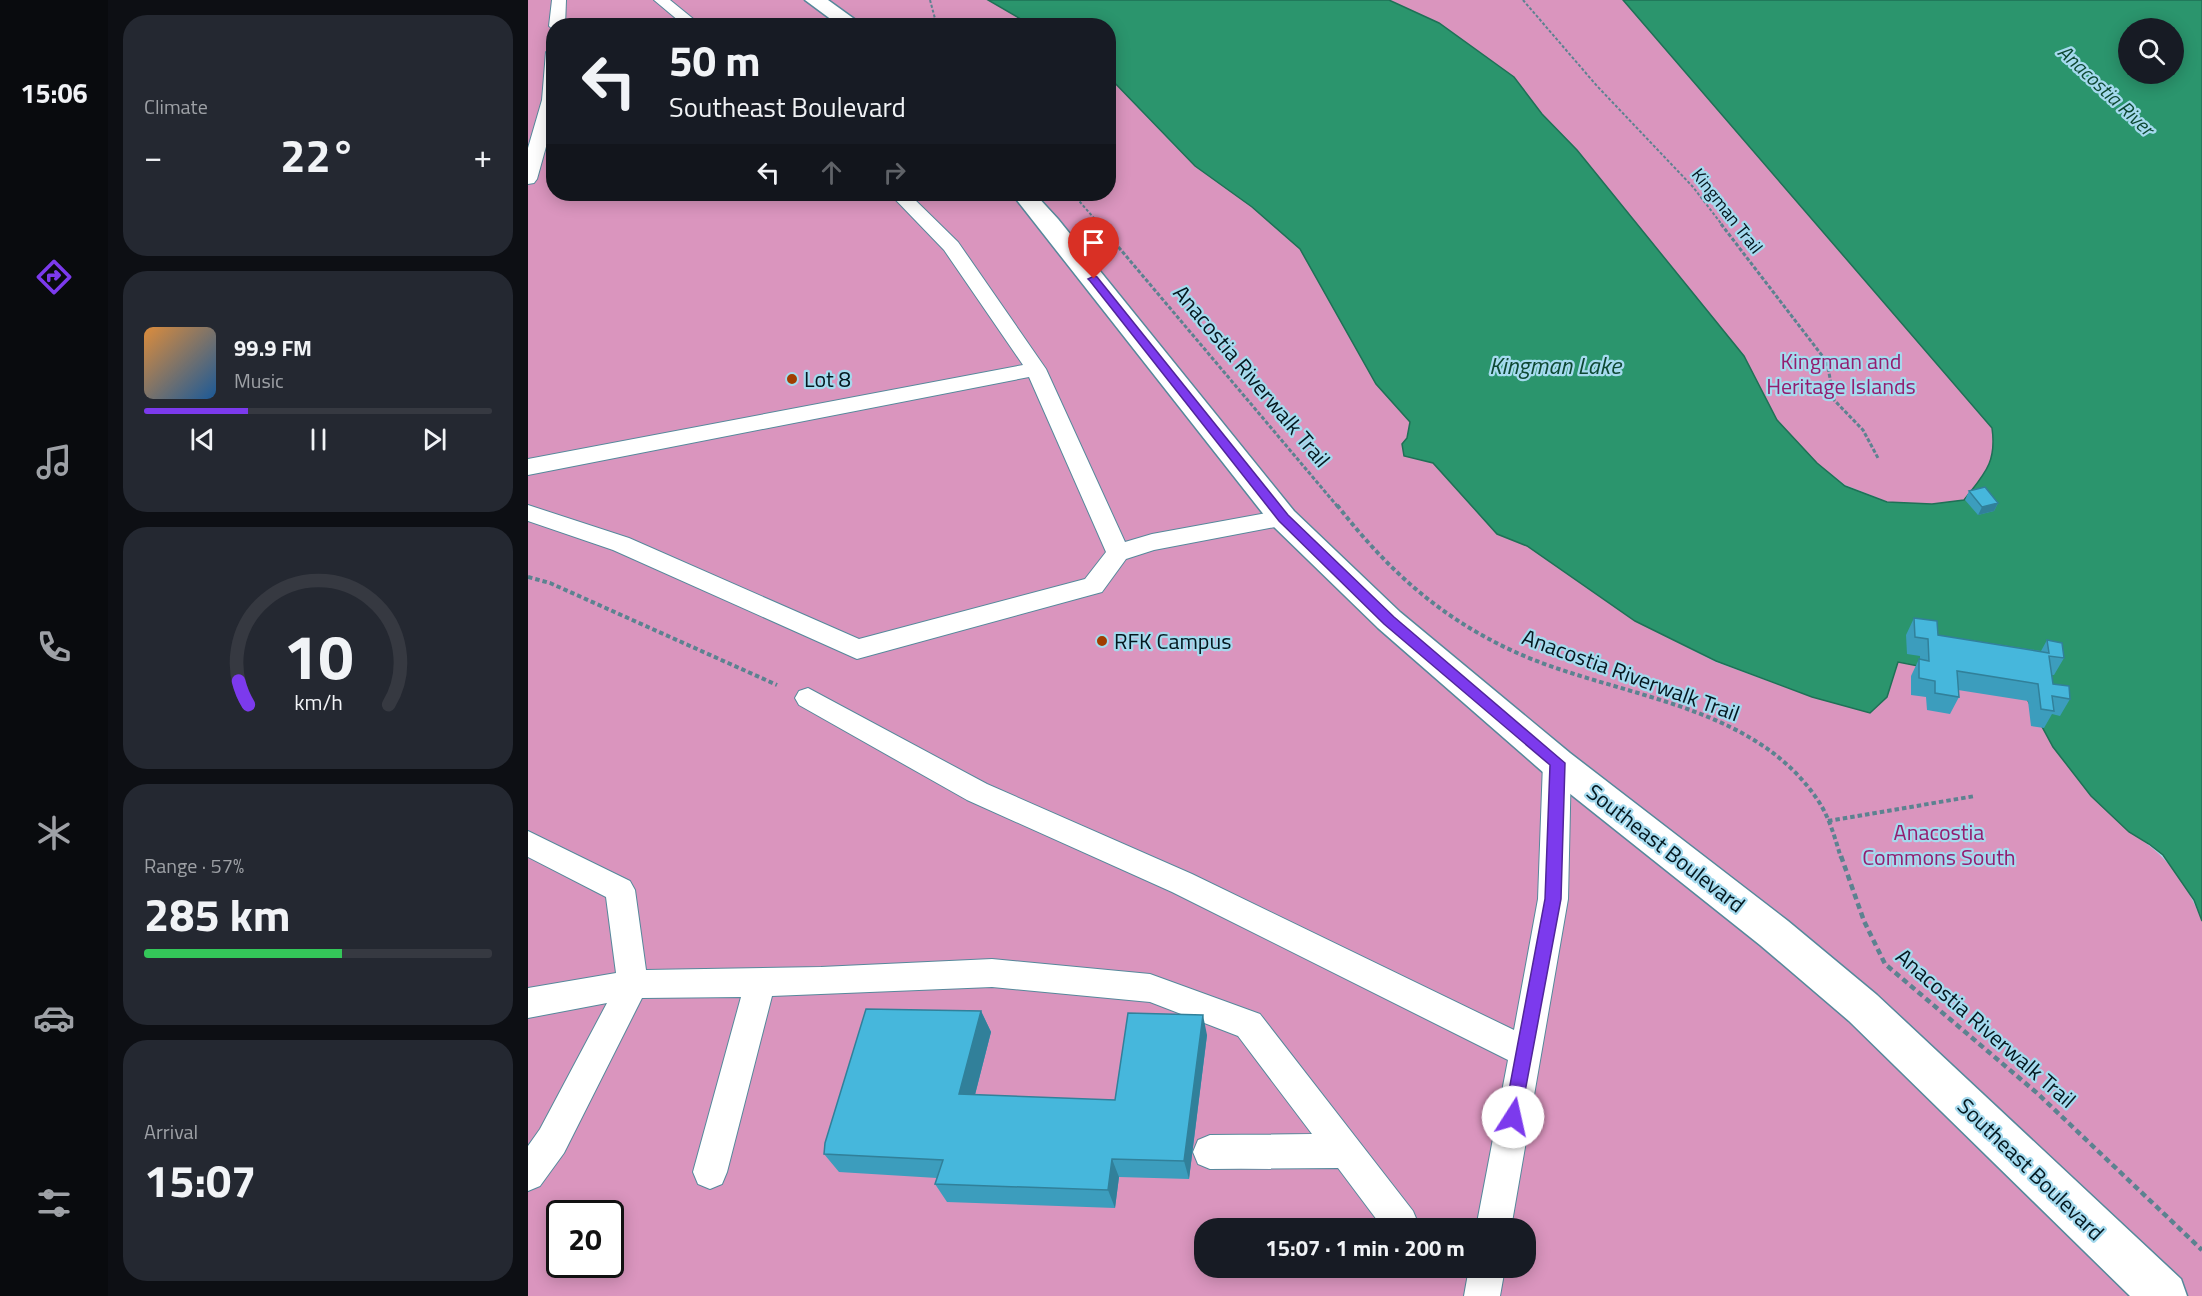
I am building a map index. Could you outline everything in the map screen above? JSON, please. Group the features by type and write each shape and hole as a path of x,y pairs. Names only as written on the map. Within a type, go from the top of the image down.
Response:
{"street":[{"path":"815,0 842,18"},
{"name":"Southeast Boulevard","path":"1029,201 1283,518 1389,620 1557,763 1774,933 1863,1008 2164,1296"}],"lane":[{"path":"557,18 558,0"},
{"path":"661,0 685,18"},
{"path":"528,102 546,100"},
{"path":"528,179 546,114"},
{"path":"906,201 951,246 1036,369 1118,553"},
{"path":"528,467 1036,369"},
{"path":"528,513 621,544 857,649 1093,586 1118,553 1152,542 1283,518"},
{"path":"808,698 977,792 1182,883 1524,1051"},
{"path":"1496,1218 1553,899 1557,763"},
{"path":"528,843 620,890 633,984 552,1141 528,1174"},
{"path":"528,1003 633,984 760,982 992,973 1150,988 1248,1025 1397,1218"},
{"path":"710,1172 760,982"},
{"path":"1210,1152 1346,1151"},
{"path":"1482,1296 1485,1278"}],"path":[{"path":"930,0 935,18"},
{"name":"Kingman Trail","path":"1523,0 1597,86 1693,187 1827,362 1834,400 1863,430 1878,458"},
{"name":"Anacostia Riverwalk Trail","path":"1079,201 1317,478 1358,531 1410,586 1449,615 1519,653 1575,675 1701,714 1756,741 1790,768 1816,797 1828,820 1873,944 1885,964 2037,1093 2202,1250"},
{"path":"528,577 550,583 808,698"},
{"path":"1828,820 1975,796"}],"green space":[{"name":"RFK Campus","path":"528,0 988,0 1019,18 546,18 546,201 1116,201 1116,84 1175,146 1252,207 1300,249 1376,384 1410,422 1407,438 1433,463 1497,534 1527,546 1635,621 1716,662 1812,697 1870,712 1887,697 1898,662 2021,686 2129,832 2164,859 2182,881 2202,921 2202,1296 528,1296"},
{"name":"Kingman and Heritage Islands","path":"1389,0 1759,0 1771,170 1992,428 1991,459 1983,475 1964,500 1932,504 1888,502 1845,485 1817,463 1777,420 1744,356 1577,150 1542,114 1514,77 1439,23"}],"water":[{"path":"988,0 1389,0 1439,23 1514,77 1542,114 1577,150 1744,356 1777,420 1817,463 1845,486 1887,502 1932,504 1964,500 1983,475 1991,459 1992,428 1623,0 2202,0 2202,921 2194,900 2163,855 2129,832 2091,796 2053,747 2020,686 1898,662 1887,697 1870,713 1812,697 1716,661 1635,621 1527,546 1497,534 1433,463 1404,456 1402,444 1407,438 1410,422 1376,384 1300,249 1252,207 1195,166 1116,84 1116,18 1019,18"}],"building":[{"path":"1985,487 1998,503 1982,507 1969,491"},
{"path":"1914,618 1937,621 1938,635 2049,653 2047,640 2062,643 2064,658 2049,656 2053,684 2069,686 2070,699 2052,696 2054,711 2041,709 2038,684 1957,671 1959,697 1935,693 1935,681 1919,678 1919,659 1929,661 1928,639 1915,637"},
{"path":"866,1009 981,1011 959,1094 1115,1100 1128,1013 1203,1015 1184,1161 1112,1159 1108,1190 935,1184 943,1160 824,1154 825,1143"}],"place":[{"name":"Lot 8","path":"792,379"},
{"name":"RFK Campus","path":"1102,641"}],"route":[{"path":"1094,279 1283,518 1389,620 1557,763 1553,899 1513,1117"}],"water label":[{"name":"Anacostia River","path":"2106,90"},
{"name":"Kingman Lake","path":"1555,366"}],"park label":[{"name":"Anacostia Commons South","path":"1939,844"}]}
